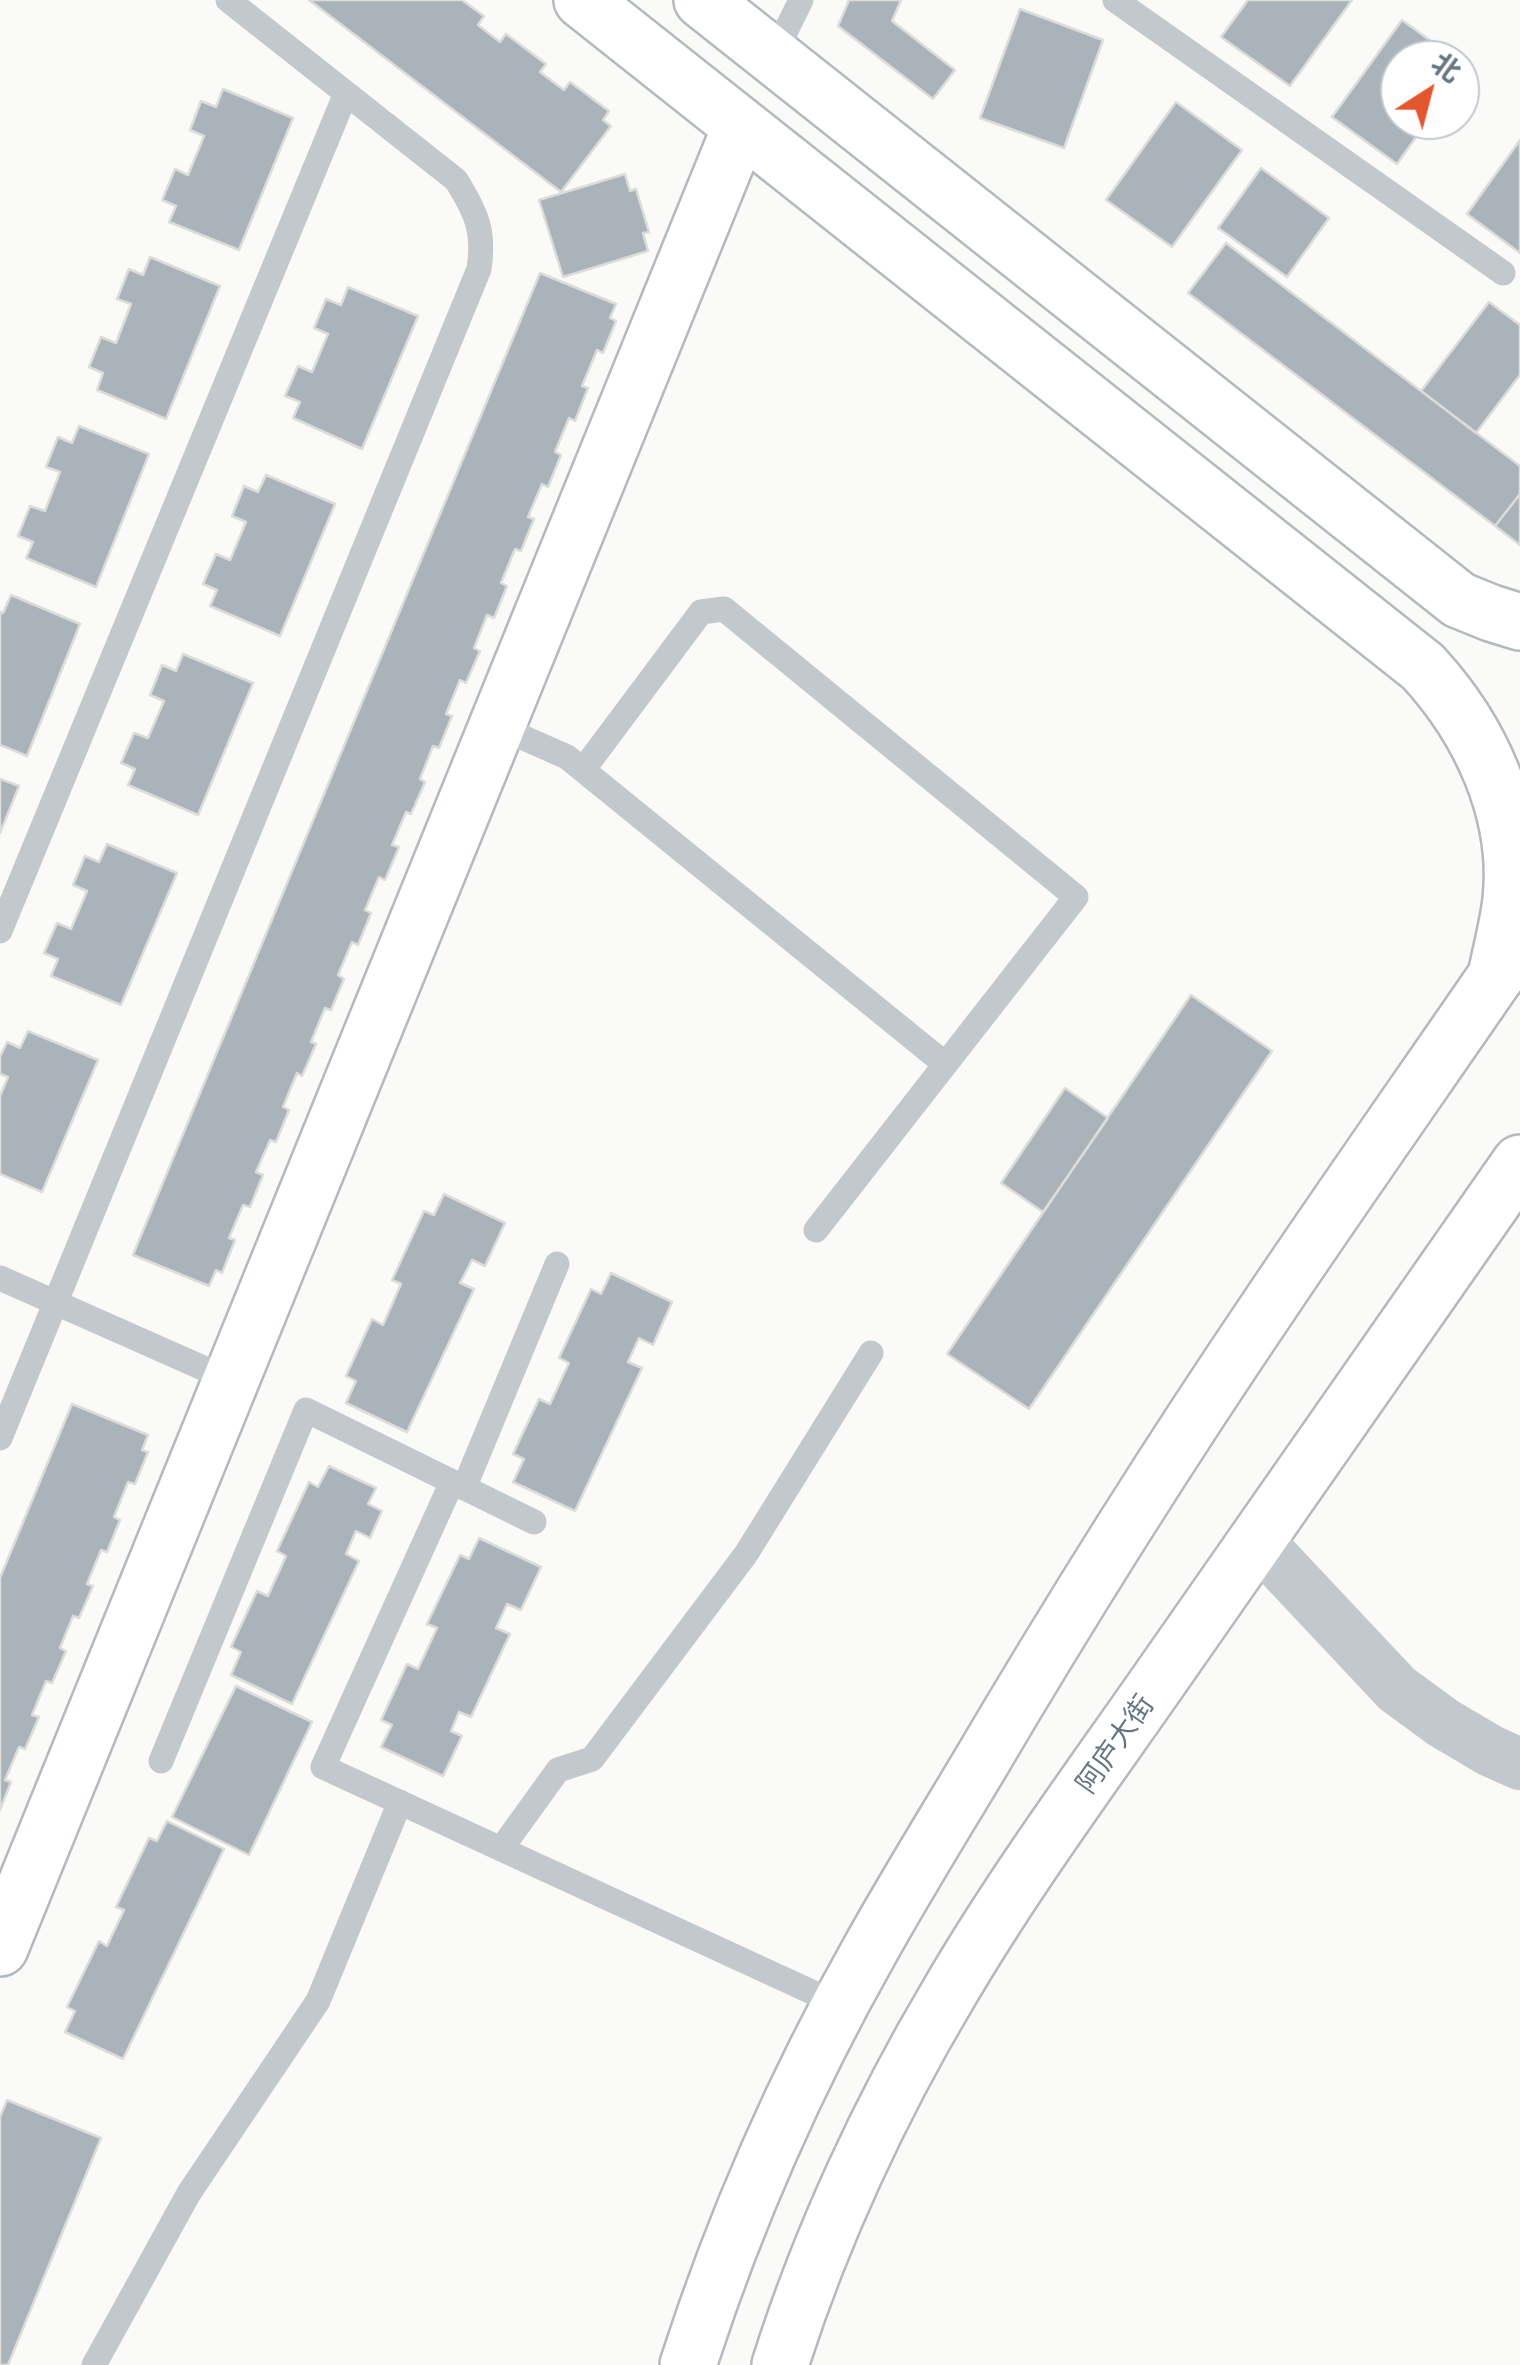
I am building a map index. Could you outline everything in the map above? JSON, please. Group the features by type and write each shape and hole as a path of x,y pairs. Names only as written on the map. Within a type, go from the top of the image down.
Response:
{"main road":[{"path":"582,0 1423,667 1468,722 1484,754 1498,788 1512,861 1508,961 1270,1305 1160,1472 880,1933 840,2005 779,2132 738,2225 688,2365"},
{"path":"702,0 1459,600 1520,622"},
{"path":"0,1948 741,126"},
{"name":"阿庐大街","path":"780,2365 858,2168 900,2079 950,1991 1040,1851 1520,1163"}],"street":[{"path":"1257,1540 1396,1689 1442,1722 1520,1764"}],"lane":[{"path":"0,1438 480,270 482,250 476,212 456,180 228,0"},
{"path":"773,56 801,0"},
{"path":"1116,0 1503,273"},
{"path":"0,931 346,93"},
{"path":"583,770 701,612 724,609 1076,896 816,1230"},
{"path":"496,726 567,756 946,1064"},
{"path":"557,1264 458,1485 323,1766 840,2005"},
{"path":"0,1278 230,1380"},
{"path":"500,1849 558,1770 592,1759 746,1554 871,1353"},
{"path":"161,1761 306,1410 534,1522"},
{"path":"94,2365 189,2193 318,2001 400,1802"}],"building":[{"path":"309,0 462,0 484,16 478,25 500,42 506,34 546,64 540,72 564,90 570,82 609,111 603,120 611,126 561,192"},
{"path":"849,0 901,0 892,21 955,70 933,99 838,26"},
{"path":"1248,0 1352,0 1290,86 1221,37"},
{"path":"1020,9 1103,40 1064,148 980,118"},
{"path":"1402,20 1430,40 1388,40"},
{"path":"1380,50 1380,140 1414,140 1397,164 1332,117"},
{"path":"223,89 293,118 239,250 169,222 176,206 162,200 175,169 188,175 204,136 190,130 201,101 216,107"},
{"path":"1176,102 1242,150 1172,247 1106,200"},
{"path":"1520,140 1520,253 1467,214"},
{"path":"1261,168 1329,218 1287,277 1218,228"},
{"path":"625,174 630,191 636,189 649,232 643,233 648,251 563,277 539,200"},
{"path":"1226,243 1520,466 1520,494 1495,526 1188,293"},
{"path":"150,257 220,286 166,419 97,390 103,373 89,367 101,337 116,343 131,304 117,299 129,269 143,275"},
{"path":"540,273 616,304 610,318 616,321 603,353 597,350 582,386 588,388 575,421 569,418 555,452 561,455 548,487 542,484 528,517 534,519 521,551 515,549 501,583 507,586 494,618 487,615 474,648 480,651 466,683 460,680 446,714 452,716 439,748 433,746 420,779 425,782 392,845 399,847 385,880 379,877 365,910 371,913 358,945 352,942 338,975 344,979 331,1010 325,1008 311,1042 316,1044 302,1076 297,1073 283,1107 289,1110 276,1142 270,1140 256,1172 263,1175 250,1207 243,1205 229,1238 235,1240 222,1273 216,1270 209,1286 133,1255"},
{"path":"348,287 418,316 362,449 293,418 300,402 285,396 298,366 312,372 328,334 314,328 326,299 341,305"},
{"path":"1489,302 1520,325 1520,375 1476,433 1421,391"},
{"path":"79,426 149,454 96,587 26,558 33,542 18,536 30,506 45,511 60,472 46,467 58,437 72,443"},
{"path":"266,475 335,504 280,636 210,606 217,590 203,584 216,554 230,560 246,522 232,516 244,486 258,492"},
{"path":"1520,494 1520,545 1495,526"},
{"path":"11,595 80,624 27,756 0,745 0,612 3,613"},
{"path":"183,654 253,683 198,815 128,785 135,769 121,763 134,733 148,738 164,701 150,695 162,665 176,671"},
{"path":"0,779 19,786 0,833"},
{"path":"107,844 177,873 121,1005 51,976 58,959 44,953 57,923 71,929 87,891 73,885 85,856 99,862"},
{"path":"1191,995 1272,1051 1029,1409 947,1354"},
{"path":"28,1031 98,1060 42,1192 0,1174 0,1096 8,1077 0,1074 0,1057 7,1042 20,1048"},
{"path":"1065,1088 1108,1118 1043,1212 1001,1183"},
{"path":"444,1194 505,1223 485,1266 472,1260 460,1283 474,1289 407,1432 346,1403 356,1381 346,1376 372,1319 383,1325 401,1284 392,1280 424,1211 434,1215"},
{"path":"611,1273 672,1302 653,1345 639,1338 628,1362 642,1368 575,1511 513,1482 524,1459 513,1454 539,1399 550,1404 569,1363 559,1358 591,1289 601,1294"},
{"path":"72,1404 148,1435 142,1450 148,1452 135,1484 128,1482 114,1517 120,1520 107,1552 101,1550 87,1584 93,1586 79,1618 73,1616 60,1648 66,1651 52,1683 46,1681 32,1715 39,1717 25,1749 19,1747 5,1780 11,1782 0,1810 0,1578"},
{"path":"329,1466 376,1488 368,1504 382,1511 370,1538 356,1531 346,1554 359,1561 292,1704 231,1675 241,1652 231,1647 257,1591 268,1596 286,1556 277,1551 309,1482 318,1487"},
{"path":"479,1538 541,1567 521,1610 507,1604 496,1628 510,1634 471,1717 459,1712 451,1731 462,1736 443,1776 381,1747 392,1725 381,1720 407,1664 418,1669 437,1628 427,1624 460,1555 469,1559"},
{"path":"236,1686 312,1722 249,1855 172,1817"},
{"path":"167,1821 224,1849 123,2059 65,2032 75,2011 67,2007 99,1941 107,1946 124,1910 116,1907 149,1838 157,1841"},
{"path":"7,2100 101,2138 8,2365 0,2365 0,2117"}]}
